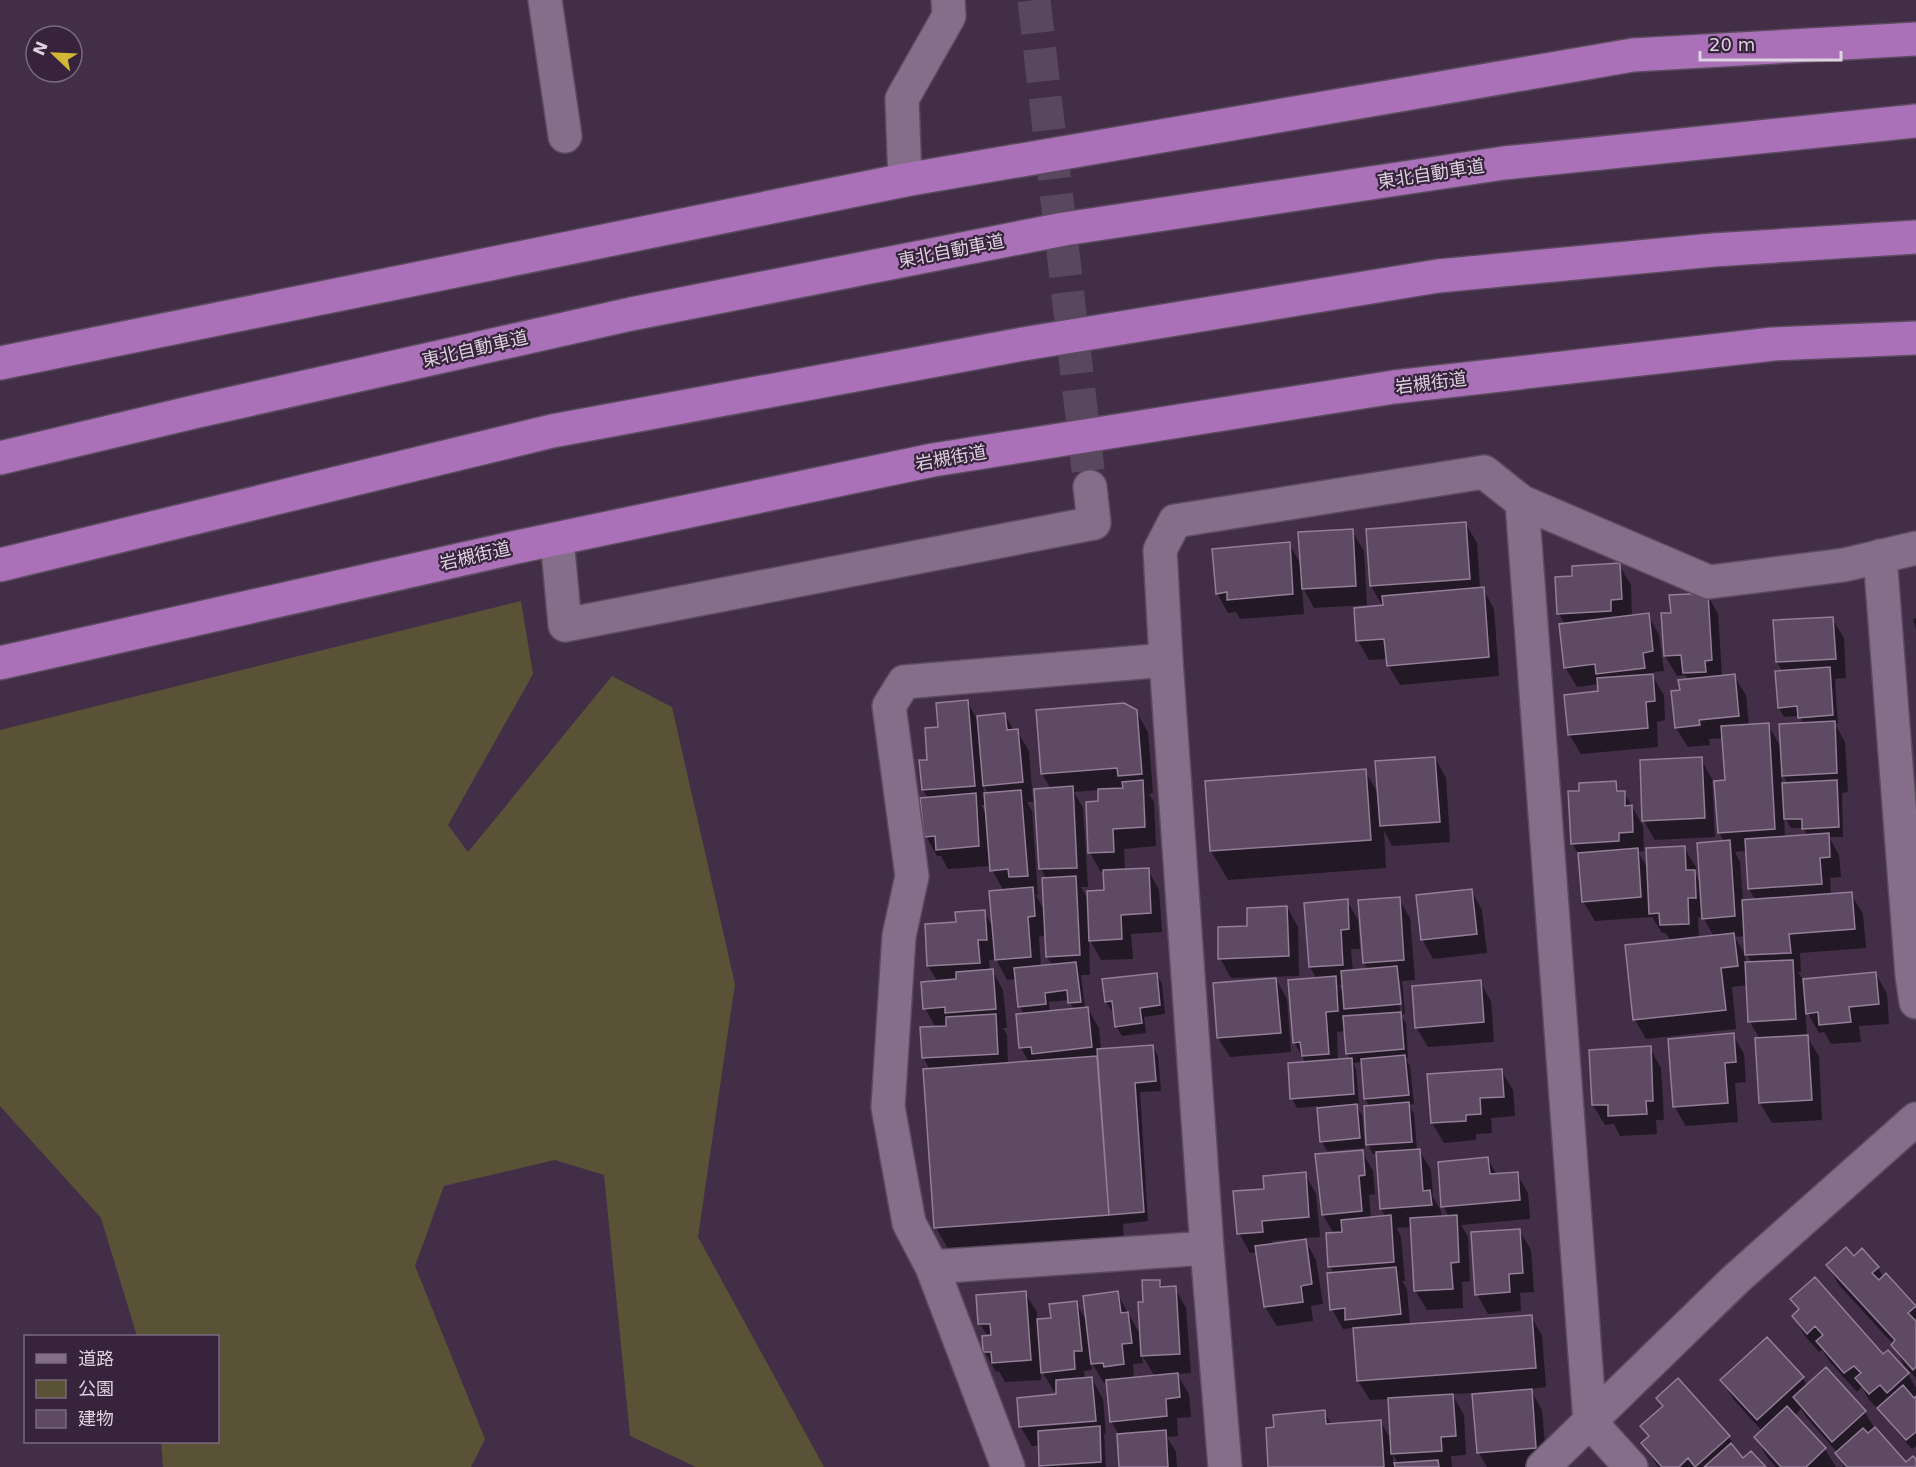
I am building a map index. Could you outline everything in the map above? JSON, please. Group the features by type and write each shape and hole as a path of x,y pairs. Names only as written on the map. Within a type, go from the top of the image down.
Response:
{"highway":[{"path":"0,363 905,180 1633,55 1916,39"},
{"name":"東北自動車道","path":"0,458 210,408 631,314 1064,229 1504,163 1916,121"},
{"path":"0,565 552,431 1023,344 1438,276 1713,250 1916,237"},
{"name":"岩槻街道","path":"0,663 557,539 933,460 1394,387 1773,344 1916,338"}],"street":[{"path":"545,0 565,136"},
{"path":"905,180 902,99 949,16 948,0"},
{"path":"1226,1467 1208,1248 1160,550 1175,521 1484,472 1522,502 1709,582 1844,565 1916,548"},
{"path":"557,539 566,625 1094,523 1090,487"},
{"path":"1522,502 1590,1422 1631,1467"},
{"path":"1880,556 1912,975 1916,1002"},
{"path":"1008,1467 932,1267 909,1223 888,1107 899,936 912,876 889,706 904,682 1166,660"},
{"path":"1543,1467 1736,1279 1916,1119"},
{"path":"932,1267 1208,1248"}],"green space":[{"path":"521,601 533,674 448,825 468,852 612,676 672,707 735,984 698,1237 824,1467 696,1467 630,1436 604,1175 555,1160 444,1186 415,1266 485,1439 471,1467 163,1467 161,1443 219,1443 219,1335 137,1335 101,1218 0,1106 0,730"}],"building":[{"path":"1466,522 1470,579 1370,586 1366,529"},
{"path":"1353,529 1356,586 1302,589 1298,532"},
{"path":"1290,542 1293,594 1227,600 1227,592 1216,594 1212,549"},
{"path":"1620,563 1622,599 1611,600 1611,611 1557,614 1555,577 1572,576 1572,566"},
{"path":"1484,587 1489,657 1387,666 1384,639 1356,641 1354,608 1383,605 1382,596"},
{"path":"1708,593 1712,660 1705,661 1706,672 1683,673 1681,655 1664,656 1661,613 1671,613 1669,595"},
{"path":"1649,613 1653,651 1643,653 1645,668 1596,674 1595,664 1564,668 1559,624"},
{"path":"1833,617 1836,659 1776,662 1773,620"},
{"path":"1830,667 1833,715 1798,718 1797,706 1778,708 1775,671"},
{"path":"1653,674 1655,701 1646,702 1648,728 1568,735 1564,695 1598,691 1597,678"},
{"path":"1735,674 1739,716 1699,720 1700,725 1675,728 1671,691 1680,690 1678,680"},
{"path":"968,700 975,786 922,790 919,760 927,760 925,728 938,727 936,703"},
{"path":"1124,703 1137,710 1142,774 1118,776 1117,768 1041,774 1036,710"},
{"path":"1005,713 1007,730 1018,729 1023,782 983,786 977,716"},
{"path":"1835,721 1837,773 1782,776 1779,724"},
{"path":"1769,723 1775,829 1718,833 1714,781 1725,780 1721,726"},
{"path":"1435,757 1440,822 1380,826 1375,761"},
{"path":"1702,757 1705,818 1642,821 1640,760"},
{"path":"1366,769 1371,840 1210,851 1205,781"},
{"path":"1143,780 1145,827 1113,829 1114,852 1088,853 1086,802 1098,801 1098,789 1123,788 1122,782"},
{"path":"1837,780 1839,827 1802,829 1802,819 1784,819 1782,783"},
{"path":"1616,781 1617,791 1625,791 1625,806 1632,805 1633,832 1619,833 1619,841 1571,844 1568,791 1579,791 1579,783"},
{"path":"1073,786 1077,868 1039,869 1034,789"},
{"path":"1021,790 1028,876 1009,877 1008,869 990,871 984,793"},
{"path":"976,793 979,846 936,850 935,836 924,837 920,798"},
{"path":"1829,833 1830,857 1820,858 1822,884 1748,889 1745,839"},
{"path":"1730,840 1735,916 1702,919 1697,843"},
{"path":"1685,846 1686,870 1695,870 1696,898 1688,898 1689,924 1660,925 1659,913 1649,914 1646,848"},
{"path":"1638,848 1641,897 1582,902 1578,853"},
{"path":"1149,868 1151,913 1121,915 1122,939 1089,941 1087,891 1104,890 1103,870"},
{"path":"1076,876 1080,955 1046,957 1042,878"},
{"path":"1033,887 1035,916 1028,917 1031,957 995,960 989,891"},
{"path":"1472,889 1477,934 1421,940 1416,895"},
{"path":"1852,892 1855,929 1789,934 1791,953 1745,955 1742,900"},
{"path":"1400,897 1404,960 1363,963 1358,900"},
{"path":"1348,899 1349,929 1341,930 1343,965 1309,967 1304,903"},
{"path":"1287,906 1289,956 1218,959 1218,927 1247,926 1247,908"},
{"path":"985,910 987,940 978,940 980,963 927,966 925,924 956,922 955,912"},
{"path":"1734,933 1738,966 1721,968 1726,1010 1633,1020 1625,945"},
{"path":"1793,960 1796,1019 1748,1022 1745,962"},
{"path":"1076,962 1081,1002 1068,1003 1067,990 1045,993 1046,1004 1018,1007 1014,968"},
{"path":"1397,966 1401,1004 1344,1009 1341,971"},
{"path":"993,969 996,1009 945,1013 945,1007 923,1009 921,982 956,979 956,972"},
{"path":"1876,972 1879,1004 1849,1007 1851,1022 1819,1025 1818,1012 1806,1014 1803,979"},
{"path":"1157,973 1160,1005 1140,1008 1142,1023 1115,1027 1112,1001 1105,1002 1102,979"},
{"path":"1336,976 1338,1011 1326,1012 1329,1054 1302,1056 1300,1042 1293,1043 1288,980"},
{"path":"1276,978 1281,1033 1217,1038 1213,983"},
{"path":"1481,980 1484,1022 1415,1028 1412,986"},
{"path":"1088,1007 1092,1047 1032,1054 1031,1047 1019,1048 1016,1014"},
{"path":"1401,1012 1404,1049 1346,1054 1343,1016"},
{"path":"996,1014 998,1054 922,1058 920,1027 946,1026 946,1017"},
{"path":"1734,1033 1736,1062 1725,1063 1728,1103 1673,1107 1668,1039"},
{"path":"1808,1035 1812,1100 1759,1103 1755,1038"},
{"path":"1153,1045 1156,1081 1135,1083 1144,1212 1109,1215 1097,1049"},
{"path":"1651,1046 1653,1101 1646,1101 1647,1114 1608,1116 1608,1105 1592,1105 1589,1050"},
{"path":"1405,1055 1409,1095 1364,1099 1361,1059"},
{"path":"1097,1056 1109,1215 934,1228 923,1069"},
{"path":"1352,1058 1354,1094 1290,1099 1288,1063"},
{"path":"1502,1069 1504,1097 1480,1098 1481,1114 1466,1115 1466,1121 1431,1123 1427,1074"},
{"path":"1409,1102 1412,1142 1366,1145 1364,1106"},
{"path":"1357,1104 1360,1138 1320,1142 1317,1108"},
{"path":"1420,1149 1423,1191 1430,1190 1432,1205 1380,1209 1376,1152"},
{"path":"1363,1150 1365,1175 1359,1176 1362,1211 1322,1215 1315,1154"},
{"path":"1488,1157 1490,1174 1518,1172 1520,1200 1441,1207 1438,1162"},
{"path":"1306,1172 1309,1217 1262,1221 1263,1232 1237,1234 1233,1191 1264,1189 1263,1176"},
{"path":"1391,1215 1394,1262 1328,1267 1326,1233 1342,1232 1341,1220"},
{"path":"1457,1215 1459,1262 1451,1263 1453,1289 1414,1291 1410,1218"},
{"path":"1520,1229 1523,1273 1509,1274 1510,1292 1475,1295 1471,1232"},
{"path":"1306,1239 1312,1284 1301,1286 1303,1302 1264,1307 1255,1246"},
{"path":"1846,1247 1854,1256 1862,1248 1879,1267 1872,1273 1879,1280 1886,1273 1916,1306 1908,1313 1916,1321 1916,1367 1913,1370 1891,1345 1895,1340 1826,1265"},
{"path":"1396,1267 1401,1314 1345,1320 1345,1308 1330,1310 1327,1273"},
{"path":"1815,1277 1883,1354 1888,1350 1909,1373 1887,1393 1880,1385 1869,1394 1855,1378 1861,1373 1854,1366 1844,1373 1816,1341 1823,1335 1815,1326 1807,1334 1792,1316 1799,1309 1790,1299"},
{"path":"1142,1280 1160,1280 1160,1287 1176,1286 1180,1354 1141,1356 1138,1302 1143,1302"},
{"path":"1026,1291 1031,1360 992,1363 991,1352 983,1352 982,1336 991,1335 990,1324 978,1324 976,1295"},
{"path":"1118,1291 1121,1313 1128,1312 1132,1343 1122,1344 1124,1364 1104,1367 1103,1363 1091,1364 1083,1296"},
{"path":"1077,1301 1082,1351 1074,1351 1075,1369 1041,1373 1037,1319 1051,1318 1049,1304"},
{"path":"1532,1315 1536,1368 1357,1381 1353,1328"},
{"path":"1767,1337 1804,1377 1757,1420 1720,1380"},
{"path":"1826,1367 1866,1411 1832,1442 1793,1397"},
{"path":"1178,1373 1180,1397 1166,1399 1167,1416 1110,1422 1106,1380"},
{"path":"1092,1377 1096,1421 1019,1427 1017,1398 1056,1394 1056,1380"},
{"path":"1678,1378 1730,1436 1695,1467 1688,1458 1679,1467 1662,1467 1641,1443 1649,1436 1640,1426 1663,1406 1656,1398"},
{"path":"1903,1385 1914,1398 1916,1396 1916,1432 1906,1440 1877,1408"},
{"path":"1532,1389 1536,1448 1477,1453 1472,1394"},
{"path":"1453,1394 1456,1436 1441,1437 1442,1451 1391,1454 1388,1398"},
{"path":"1787,1406 1826,1448 1806,1467 1781,1467 1754,1437"},
{"path":"1325,1410 1326,1424 1381,1420 1384,1467 1268,1467 1266,1428 1274,1427 1273,1415"},
{"path":"1100,1426 1101,1462 1039,1466 1038,1431"},
{"path":"1875,1427 1906,1462 1913,1456 1916,1459 1916,1467 1847,1467 1835,1453 1863,1428 1868,1433"},
{"path":"1166,1430 1168,1467 1119,1467 1117,1434"},
{"path":"1731,1443 1743,1458 1751,1451 1766,1467 1704,1467"},
{"path":"1438,1460 1439,1467 1395,1467 1394,1463"}],"tunnel":[{"path":"1034,0 1090,487"}]}
